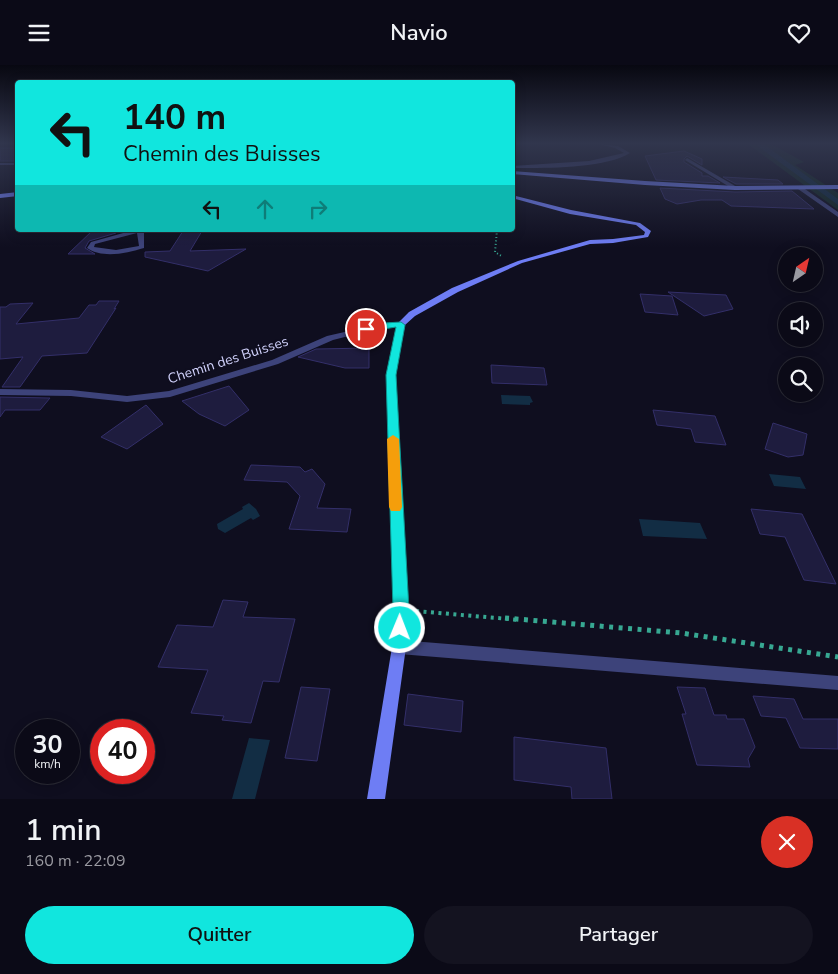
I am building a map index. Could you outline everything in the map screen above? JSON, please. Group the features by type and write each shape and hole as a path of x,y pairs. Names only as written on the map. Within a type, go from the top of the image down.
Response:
{"street":[{"path":"588,178 735,188 838,187"},
{"path":"719,178 735,188"},
{"path":"803,188 838,215"},
{"path":"0,196 15,194"},
{"path":"376,799 399,647 401,610 391,375 401,325 412,314 455,291 513,265 581,244 646,236 648,231 645,227 638,224 570,212 515,198"},
{"path":"134,232 93,243 90,248 98,251 128,251 142,247 141,232"},
{"name":"Chemin des Buisses","path":"0,392 71,393 127,399 170,394 275,362 330,338 384,325 401,325"},
{"path":"399,647 838,683"}],"path":[{"path":"497,232 495,252 513,265"},
{"path":"401,610 681,633 838,657"}],"green space":[{"path":"795,178 815,178 838,193 838,210"}],"water":[{"path":"802,178 810,178 838,199 838,205"},
{"path":"501,395 530,396 533,402 530,405 502,404"},
{"path":"769,474 800,477 806,489 774,486"},
{"path":"249,503 260,516 253,520 251,518 225,533 218,529 217,524 243,509 242,507"},
{"path":"639,519 700,523 707,539 643,536"},
{"path":"249,738 270,740 255,799 232,799"}],"building":[{"path":"655,178 712,178 720,183 656,180"},
{"path":"725,178 778,180 783,184 736,184"},
{"path":"660,188 735,192 792,191 814,209 731,206 722,200 701,200 677,204 665,199"},
{"path":"91,232 117,232 89,241 85,248 95,254 68,254"},
{"path":"182,232 201,232 190,251 246,249 208,271 145,257 145,252 170,251"},
{"path":"668,292 726,295 733,309 704,316"},
{"path":"640,294 672,296 678,315 645,312"},
{"path":"99,301 119,301 87,353 42,356 20,387 2,387 23,357 0,359 0,307 6,307 10,304 33,303 16,324 79,318 89,305 96,305"},
{"path":"369,348 369,368 345,368 298,357 316,349"},
{"path":"491,365 544,368 547,385 492,383"},
{"path":"229,386 249,410 225,426 199,414 182,401"},
{"path":"0,397 50,398 40,410 5,410 0,417"},
{"path":"146,405 163,424 127,449 101,437"},
{"path":"653,410 715,416 726,445 695,442 691,429 657,425"},
{"path":"773,423 807,434 803,455 788,457 765,449"},
{"path":"251,465 300,467 305,472 312,469 325,484 317,508 351,509 347,532 289,529 300,496 287,482 244,480"},
{"path":"751,509 802,514 836,584 804,580 785,537 760,534"},
{"path":"223,600 248,602 243,617 295,619 279,682 263,681 251,723 222,720 224,716 191,713 208,670 158,667 177,625 213,627"},
{"path":"301,687 330,689 317,761 285,758"},
{"path":"677,687 705,688 714,715 726,715 727,719 744,719 755,747 748,759 750,767 697,765 682,714 686,714"},
{"path":"408,694 463,701 461,732 404,725"},
{"path":"753,696 794,699 803,719 838,719 838,749 800,748 786,718 761,716"},
{"path":"514,737 606,748 612,799 572,799 571,787 514,780"}],"slow traffic":[{"path":"393,439 396,507"}],"route":[{"path":"366,329 384,325 401,325 391,375 401,610 400,628"}]}
